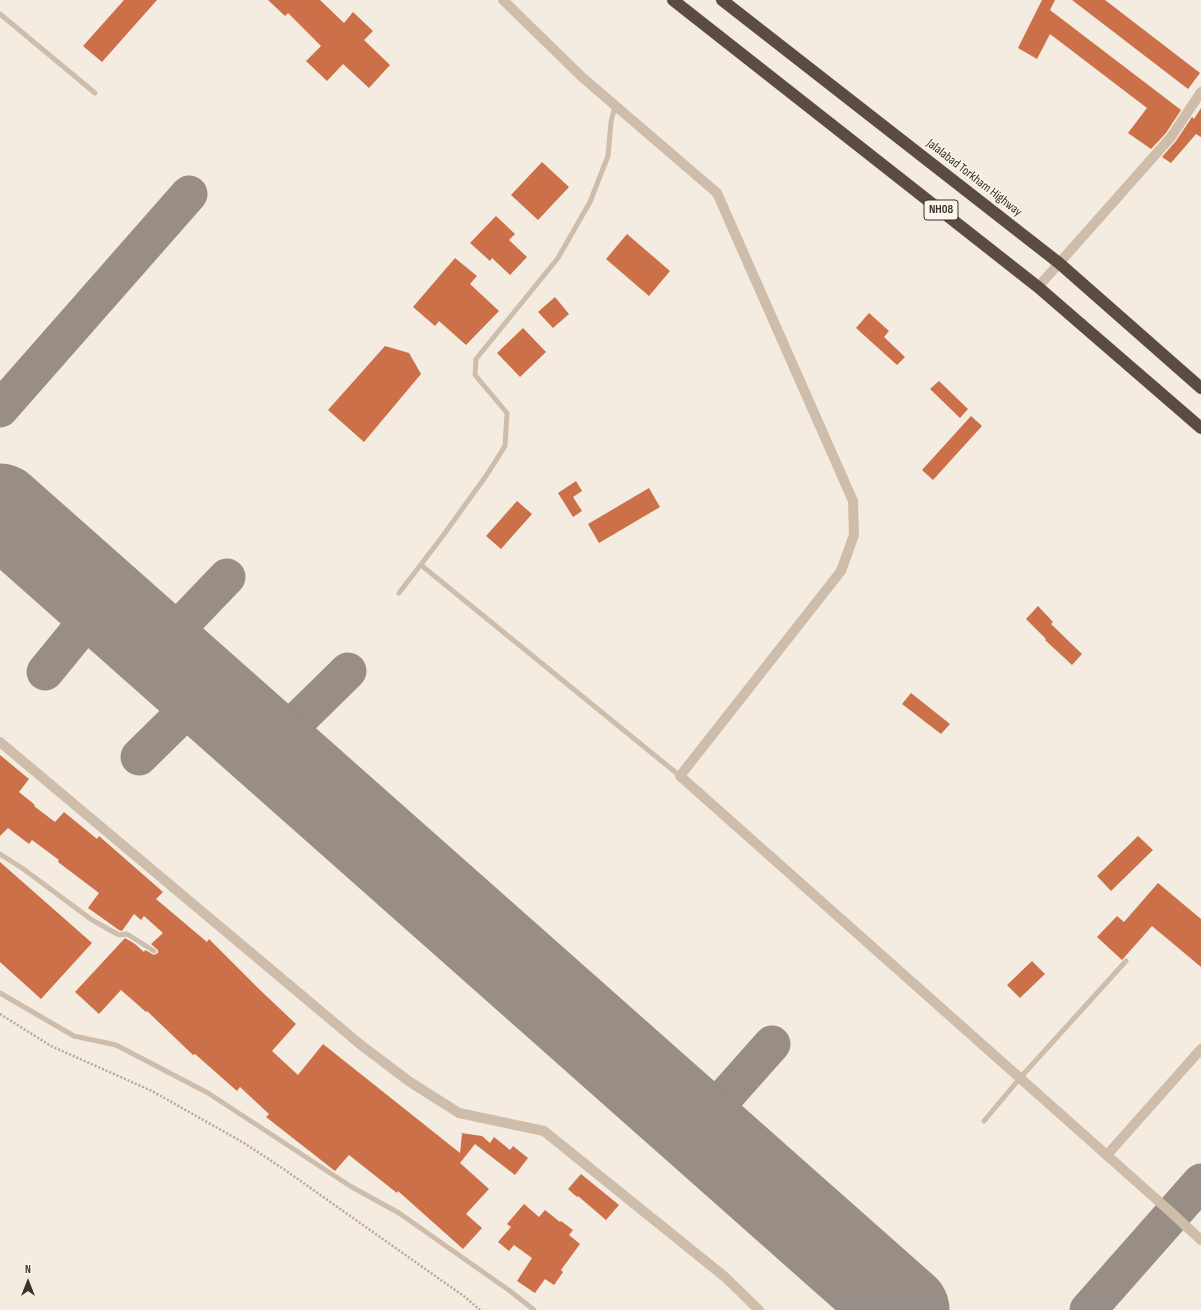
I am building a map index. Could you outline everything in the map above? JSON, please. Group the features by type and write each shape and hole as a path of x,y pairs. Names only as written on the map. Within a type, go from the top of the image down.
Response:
{"highway":[{"name":"NH08","path":"673,0 1038,287 1201,428"},
{"name":"Jalalabad Torkham Highway","path":"722,0 1059,263 1201,388"}],"street":[{"path":"503,0 582,77 717,193 853,501 854,535 841,571 680,776 1201,1240"},
{"path":"1038,287 1172,137 1201,92"},
{"path":"0,742 361,1045 410,1082 459,1113 544,1131 725,1277 759,1310"},
{"path":"1107,1155 1201,1049"}],"lane":[{"path":"0,14 95,93"},
{"path":"399,592 421,565 486,476 505,446 507,413 475,375 476,359 558,258 590,202 608,156 611,122 615,106"},
{"path":"421,565 680,776"},
{"path":"0,854 22,868 92,920 119,935 127,934 154,951"},
{"path":"984,1121 1020,1078 1126,961"},
{"path":"0,992 74,1036 116,1045 208,1093 350,1186 399,1213 510,1290 534,1310"}],"path":[{"path":"0,1014 51,1046 152,1091 244,1143 286,1170 480,1310"}],"building":[{"path":"124,0 157,0 102,62 83,46"},
{"path":"268,0 320,0 344,23 353,12 373,31 364,40 390,65 369,88 343,64 327,81 306,61 321,46 288,13 285,16"},
{"path":"1042,0 1055,0 1050,10 1181,110 1166,133 1151,149 1128,133 1147,108 1050,34 1037,59 1018,48"},
{"path":"1072,0 1105,0 1200,73 1188,89"},
{"path":"1201,108 1201,137 1196,134 1171,163 1162,157 1176,141 1192,117 1194,119"},
{"path":"542,162 569,187 538,220 511,195"},
{"path":"496,216 515,234 509,240 527,257 510,275 492,258 490,261 470,243"},
{"path":"627,234 670,271 649,296 606,259"},
{"path":"455,258 477,276 470,284 499,311 466,345 439,321 435,326 413,307"},
{"path":"555,297 569,314 553,328 538,312"},
{"path":"869,313 889,331 884,337 905,357 897,365 856,328"},
{"path":"523,328 546,352 520,377 497,353"},
{"path":"385,346 409,353 421,374 364,442 328,410"},
{"path":"939,381 968,409 960,418 930,389"},
{"path":"971,416 982,426 933,480 922,470"},
{"path":"576,481 582,491 573,497 582,511 573,517 558,493"},
{"path":"649,488 660,507 599,543 588,524"},
{"path":"517,501 532,514 501,549 486,536"},
{"path":"1038,606 1053,622 1051,624 1082,654 1072,665 1045,640 1046,639 1026,619"},
{"path":"911,693 950,724 941,734 902,704"},
{"path":"0,755 29,779 19,792 35,805 34,806 55,822 64,812 97,839 99,836 163,892 156,899 207,942 209,939 296,1024 272,1051 298,1075 323,1044 460,1153 461,1133 482,1136 490,1143 494,1137 510,1150 513,1146 528,1158 515,1175 475,1144 460,1163 489,1189 466,1214 482,1228 463,1249 398,1191 397,1193 349,1155 335,1171 266,1117 269,1114 240,1087 237,1091 195,1054 193,1055 147,1011 146,1012 121,990 99,1014 75,992 125,938 144,952 145,950 154,955 158,953 158,950 151,944 163,933 144,916 141,920 134,914 122,931 119,930 88,908 99,893 58,862 59,860 32,840 29,844 8,828 0,836"},
{"path":"1138,836 1153,850 1111,891 1097,876"},
{"path":"0,862 92,943 41,999 0,962"},
{"path":"1158,883 1201,919 1201,967 1152,926 1122,960 1097,937 1117,916 1124,922"},
{"path":"1032,961 1045,974 1020,998 1007,985"},
{"path":"581,1174 619,1205 606,1220 568,1189"},
{"path":"524,1204 539,1217 545,1210 560,1222 561,1221 573,1230 569,1235 580,1244 561,1270 563,1272 554,1285 545,1279 535,1293 517,1281 532,1258 514,1245 509,1251 498,1242 511,1227 507,1224"}],"taxiway":[{"path":"0,409 189,194"},
{"path":"157,650 227,577"},
{"path":"45,672 103,601"},
{"path":"221,706 251,721 268,725 283,726 299,719 348,671"},
{"path":"139,757 205,692"},
{"path":"299,719 295,742 299,762 306,774 328,799"},
{"path":"654,1089 677,1104 690,1108 709,1106 724,1098 772,1044"},
{"path":"724,1098 718,1120 720,1135 728,1148 756,1178"},
{"path":"1088,1310 1201,1182"}],"runway":[{"path":"0,509 904,1310"}]}
